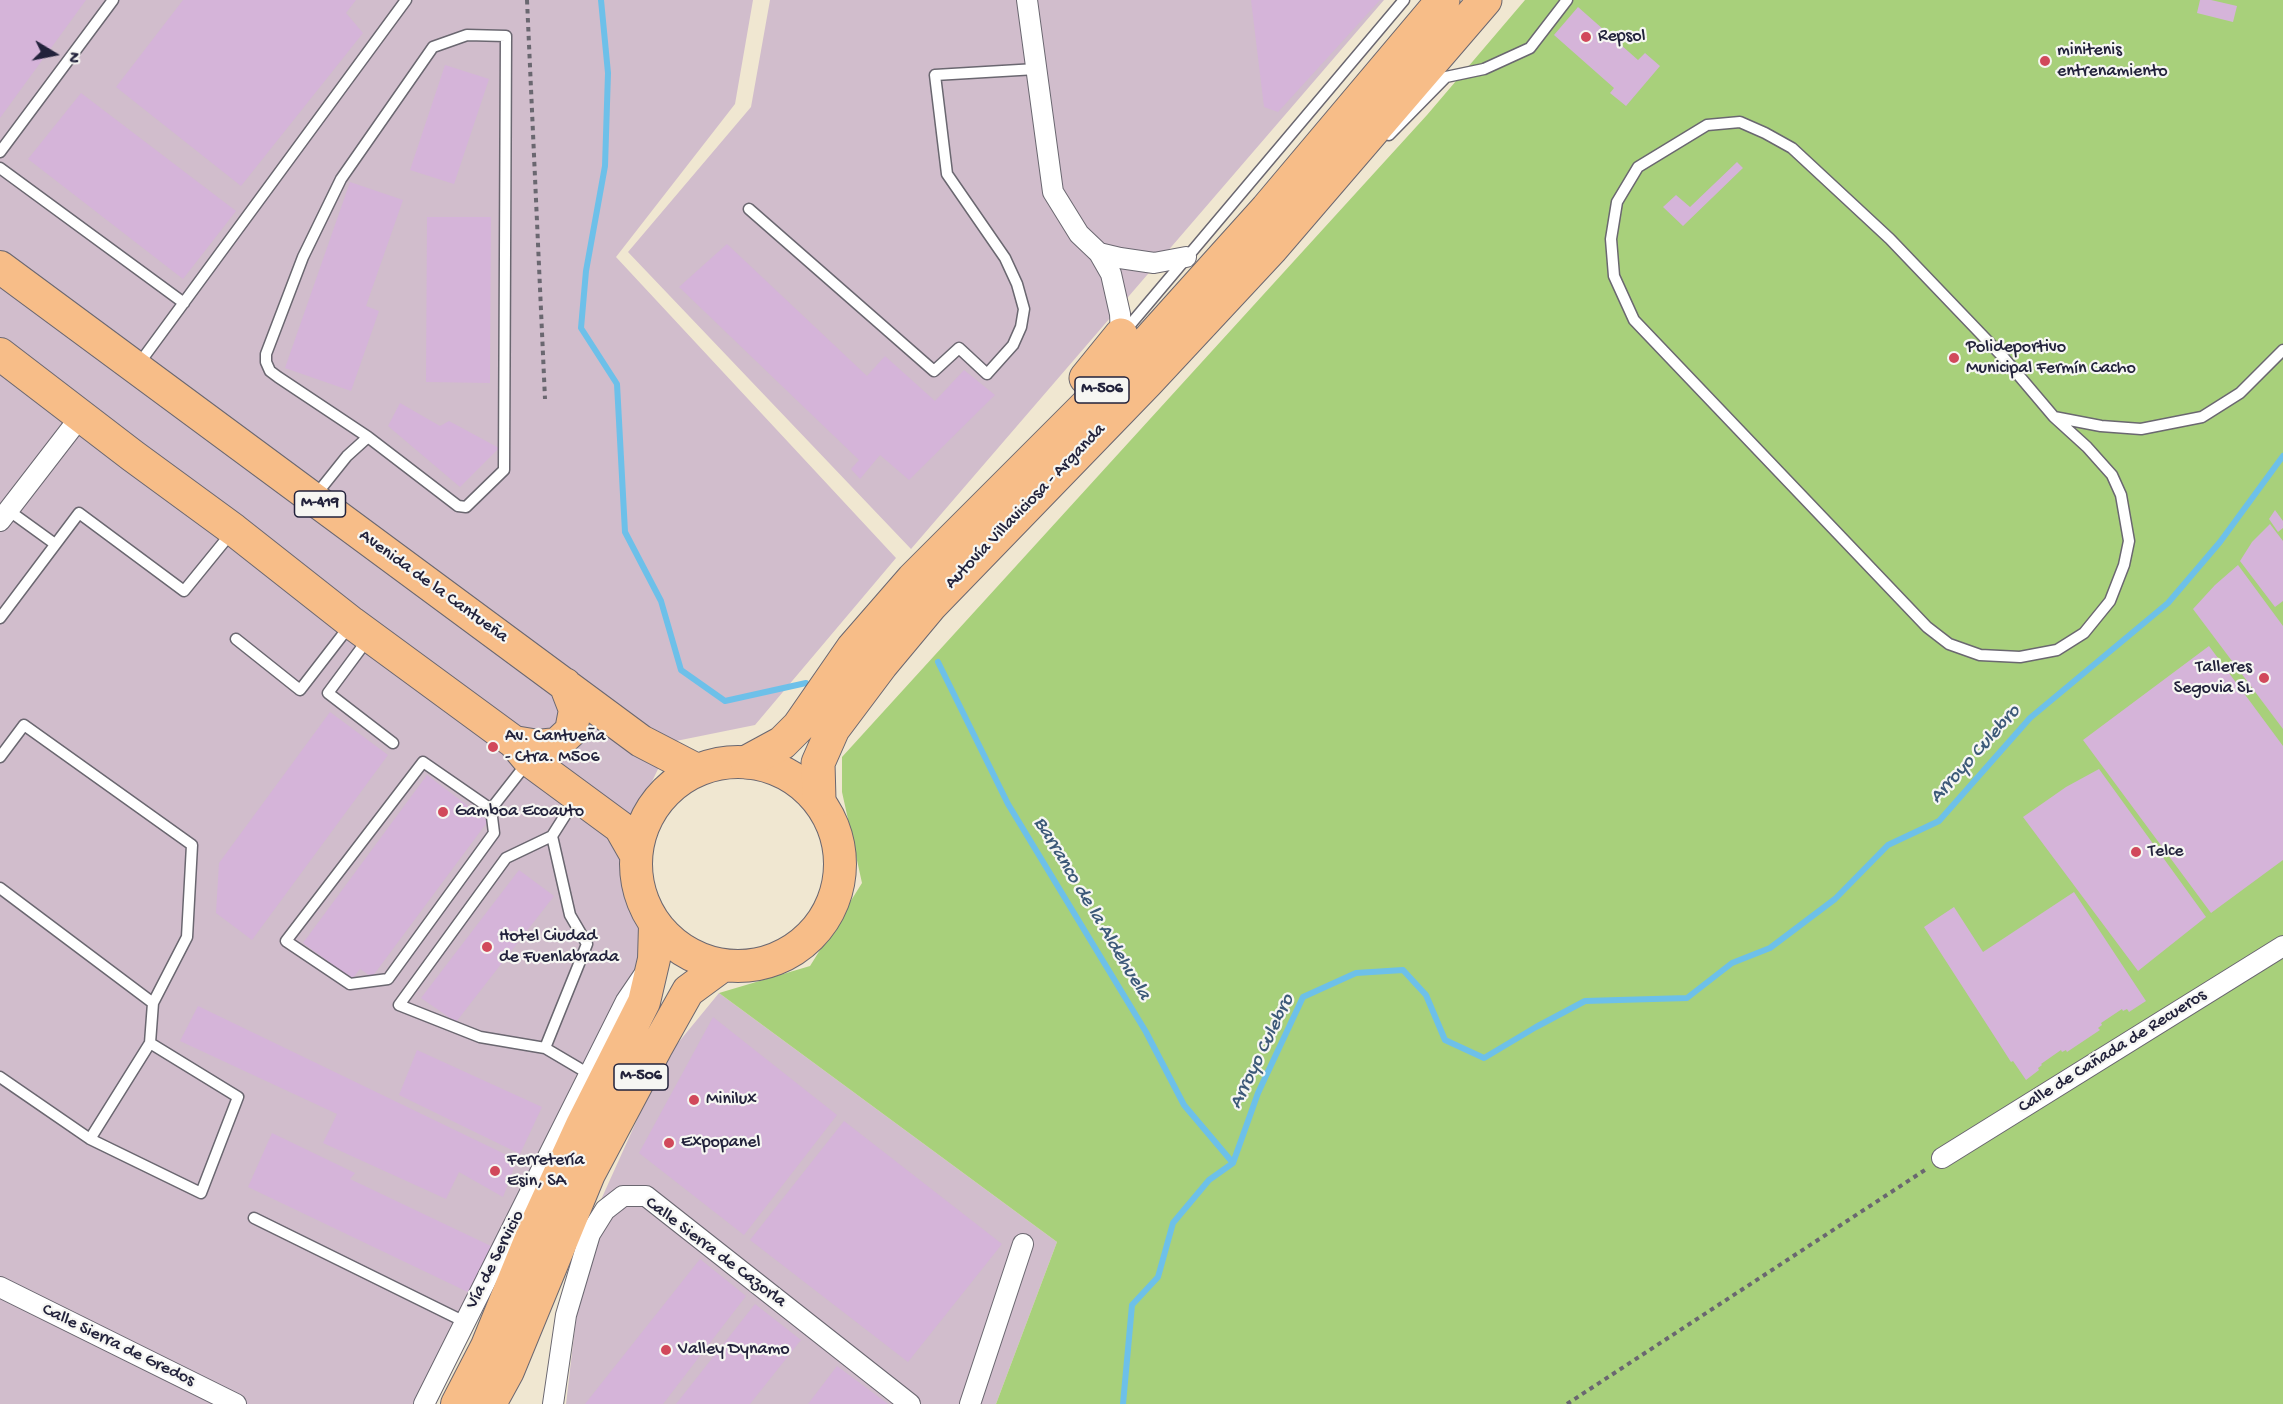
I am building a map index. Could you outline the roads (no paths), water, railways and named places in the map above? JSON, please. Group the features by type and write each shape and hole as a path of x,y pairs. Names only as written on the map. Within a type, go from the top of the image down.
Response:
{"highway":[{"name":"M-506","path":"747,762 782,743 799,726 853,648 913,579 1124,368 1267,209 1443,0"},
{"name":"M-506","path":"1304,212 1485,0"},
{"name":"Autovía Villaviciosa - Arganda","path":"819,800 818,763 833,729 881,665 931,605 1147,382 1304,212"},
{"path":"981,512 1004,468 1088,376 1121,335"}],"main road":[{"name":"Avenida de la Cantueña","path":"0,267 641,741 697,770"},
{"path":"0,354 234,530 361,630 620,827 636,855"},
{"path":"521,751 557,744 571,730 575,710 565,684"},
{"name":"M-506","path":"747,762 787,773 819,800 838,837 840,878 827,917 800,947 763,964 722,966 685,952 655,925 643,903 636,855 646,820 667,791 697,770 721,763 747,762"},
{"name":"M-506","path":"457,1404 487,1346 538,1221 582,1125 644,1002 654,959 655,925"},
{"name":"M-506","path":"490,1404 508,1371 589,1174 688,991 722,966"}],"street":[{"path":"1027,0 1053,192 1079,234 1099,253 1111,274 1120,314 1121,335"},
{"path":"1099,253 1154,263 1186,258"},
{"path":"4,516 81,416"},
{"name":"Calle de Cañada de Recueros","path":"1942,1158 2283,946"},
{"name":"Vía de Servicio","path":"424,1404 626,1001 654,959"},
{"name":"Calle Sierra de Cazorla","path":"566,1315 590,1234 605,1210 623,1196 646,1196 910,1404"},
{"path":"970,1404 1023,1244"},
{"name":"Calle Sierra de Gredos","path":"0,1287 236,1404"},
{"path":"553,1404 566,1315"}],"lane":[{"path":"0,152 113,0"},
{"path":"136,368 406,0"},
{"path":"1121,335 1404,0"},
{"path":"1304,212 1403,122 1446,76 1484,69 1530,48 1567,0"},
{"path":"467,35 507,36 504,470 466,507 458,506 368,437 270,371 266,362 266,354 303,257 340,179 433,47 467,35"},
{"path":"749,209 934,371 959,348 987,374 1013,345 1021,327 1023,309 1017,284 1005,258 947,174 935,75 1036,69"},
{"path":"2054,417 2087,447 2112,476 2121,495 2128,542 2124,565 2110,601 2084,633 2057,650 2020,657 1980,655 1949,644 1927,627 1634,320 1614,276 1611,239 1617,202 1638,167 1707,125 1740,122 1765,133 1792,148 1890,239 2004,357 2054,417 2101,426 2141,429 2202,417 2240,393 2283,350"},
{"path":"0,168 184,303"},
{"path":"313,498 347,456 368,437"},
{"path":"0,618 79,513 184,591 234,530"},
{"path":"4,516 55,544"},
{"path":"236,639 300,690 361,630"},
{"path":"361,630 328,693 393,743"},
{"path":"0,757 24,725 192,845 187,937 153,1003 150,1043 90,1139"},
{"path":"491,809 423,762 286,941 350,984 388,979 494,833 491,809 521,751"},
{"path":"577,795 552,836 506,858 399,1005 480,1037 545,1048 589,1074"},
{"path":"545,1048 587,944 570,915 552,836"},
{"path":"0,888 153,1003"},
{"path":"0,1077 90,1139 201,1193 238,1097 150,1043"},
{"path":"566,1315 579,1202"},
{"path":"254,1218 465,1322"}],"waterway":[{"name":"Barranco de la Aldehuela","path":"601,0 608,73 605,166 586,271 581,328 617,384 625,532 661,601 681,670 725,701 806,683"},
{"name":"Arroyo Culebro","path":"1123,1404 1132,1305 1158,1277 1173,1223 1209,1180 1233,1163 1258,1093 1303,997 1356,973 1403,970 1426,995 1445,1040 1484,1058 1585,1001 1687,998 1732,963 1770,948 1835,899 1888,845 1939,821 2030,718 2168,603 2220,542 2283,456"},
{"name":"Barranco de la Aldehuela","path":"938,662 1008,804 1146,1032 1184,1105 1233,1163"}],"place":[{"name":"Repsol","path":"1586,37"},
{"name":"minitenis entrenamiento","path":"2045,61"},
{"name":"Polideportivo Municipal Fermín Cacho","path":"1954,358"},
{"name":"Talleres Segovia SL","path":"2264,678"},
{"name":"Av. Cantueña - Ctra. M506","path":"493,747"},
{"name":"Gamboa Ecoauto","path":"443,812"},
{"name":"Telce","path":"2136,852"},
{"name":"Hotel Ciudad de Fuenlabrada","path":"487,947"},
{"name":"Minilux","path":"694,1100"},
{"name":"Expopanel","path":"669,1143"},
{"name":"Ferretería Esin, SA","path":"495,1171"},
{"name":"Valley Dynamo","path":"666,1350"}]}
